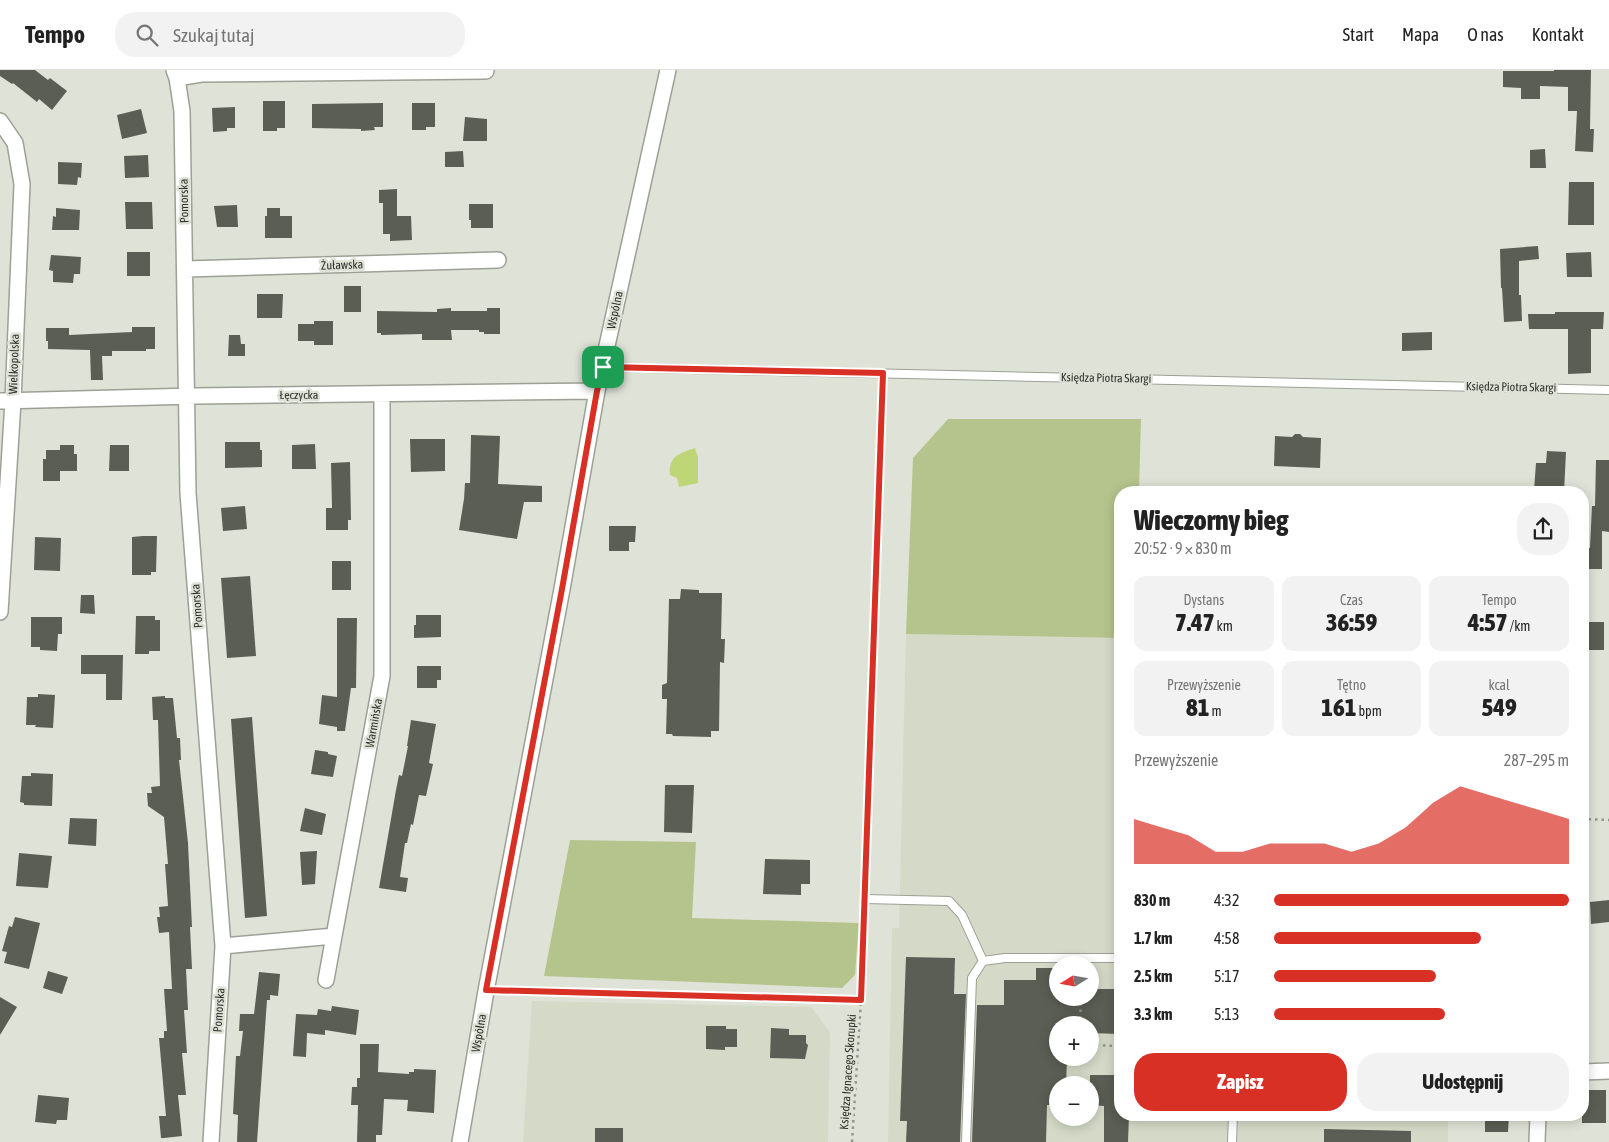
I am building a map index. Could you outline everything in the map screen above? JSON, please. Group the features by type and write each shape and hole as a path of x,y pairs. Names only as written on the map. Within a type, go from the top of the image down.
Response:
{"street":[{"name":"Wspólna","path":"460,1142 486,990 562,589 597,391 668,70"},
{"path":"176,74 486,71"},
{"name":"Pomorska","path":"176,74 182,111 188,493 223,946 211,1142"},
{"name":"Wielkopolska","path":"0,121 15,143 22,184 6,401 0,612"},
{"name":"Żuławska","path":"185,270 498,260"},
{"name":"Łęczycka","path":"6,401 186,396 597,391"},
{"name":"Warmińska","path":"326,980 382,676 382,394"},
{"path":"223,946 334,936"},
{"path":"1589,1072 1609,1071"},
{"path":"1537,1142 1538,1121"}],"lane":[{"name":"Księdza Piotra Skargi","path":"603,367 1609,390"},
{"path":"865,899 950,901 962,915 983,961"},
{"path":"966,1142 972,978 983,961 1005,958 1114,958"},
{"path":"1232,1142 1233,1121"}],"path":[{"name":"Księdza Ignacego Skorupki","path":"852,1142 861,1000 883,373"},
{"path":"1589,819 1609,820"},
{"path":"486,990 861,1000"},
{"path":"1099,1045 1114,1046"}],"shaded area":[{"path":"948,419 1141,419 1139,486 1114,486 1114,638 906,634 913,458"},
{"path":"695,448 698,457 698,483 679,487 677,478 670,475 671,463 676,456"},
{"path":"906,634 1114,638 1114,1121 1448,1121 1448,1142 888,1142 892,928 899,928"},
{"path":"570,840 696,842 692,918 859,923 855,975 842,988 544,976"},
{"path":"532,1001 811,1007 830,1032 828,1142 523,1142"}],"building":[{"path":"0,70 35,70 48,80 50,78 67,91 52,110 39,99 37,102 13,83 0,76"},
{"path":"1591,70 1590,129 1594,129 1593,152 1575,151 1577,111 1568,111 1568,87 1540,86 1540,99 1521,99 1521,88 1503,87 1503,71"},
{"path":"263,101 285,101 285,128 277,128 277,131 263,131"},
{"path":"383,103 383,127 374,127 375,130 312,128 312,104"},
{"path":"412,103 435,103 435,127 426,127 426,130 412,130"},
{"path":"235,107 235,128 227,128 227,131 213,132 212,108"},
{"path":"141,109 147,133 122,139 117,115"},
{"path":"465,117 487,119 487,141 463,141"},
{"path":"1545,149 1546,168 1530,168 1530,150"},
{"path":"463,151 464,167 445,167 445,152"},
{"path":"148,155 149,177 125,178 124,156"},
{"path":"58,162 82,163 81,178 78,177 77,185 58,184"},
{"path":"1569,182 1594,182 1594,225 1568,225"},
{"path":"397,189 397,216 411,216 412,240 390,241 390,234 383,234 383,203 379,203 379,190"},
{"path":"125,202 152,202 153,229 126,229"},
{"path":"469,204 493,204 493,228 471,228"},
{"path":"237,205 238,227 217,227 214,206"},
{"path":"56,208 80,210 79,230 52,230 53,216 56,217"},
{"path":"267,208 280,208 280,216 292,216 292,238 265,238"},
{"path":"1538,246 1539,259 1519,261 1519,295 1521,295 1522,321 1504,322 1500,249"},
{"path":"127,252 150,252 150,276 127,276"},
{"path":"1591,252 1592,277 1567,277 1566,253"},
{"path":"51,255 81,257 80,274 74,274 73,283 53,282 53,271 49,270"},
{"path":"344,286 361,286 361,312 344,312"},
{"path":"257,294 283,294 282,318 257,318"},
{"path":"451,308 451,311 487,311 487,308 500,308 500,334 484,334 484,332 479,332 479,330 451,330 452,340 422,340 422,334 381,335 381,333 377,333 377,311 437,312 437,309"},
{"path":"1555,312 1604,312 1603,329 1591,329 1591,373 1568,374 1568,329 1529,329 1528,314 1555,314"},
{"path":"314,321 333,321 333,345 314,345 314,341 298,341 298,324 314,324"},
{"path":"132,327 155,327 155,349 146,349 146,351 112,351 112,356 102,356 103,380 91,380 90,350 48,349 48,341 46,341 46,328 69,328 69,335 132,332"},
{"path":"1432,332 1432,350 1402,351 1402,333"},
{"path":"229,335 240,335 241,344 245,344 245,356 228,356"},
{"path":"1295,434 1300,434 1303,437 1321,438 1320,468 1274,466 1275,436 1292,437"},
{"path":"471,435 500,436 498,484 542,486 542,502 524,502 517,539 459,530 465,483 470,483"},
{"path":"410,439 445,439 445,471 411,472"},
{"path":"225,442 260,442 262,467 225,468"},
{"path":"315,444 316,469 292,469 292,445"},
{"path":"60,445 74,445 74,454 77,454 77,471 60,471 60,481 43,481 43,459 46,459 46,450 60,450"},
{"path":"110,445 129,445 129,471 109,471"},
{"path":"1547,451 1566,452 1564,486 1534,486 1536,463 1546,463"},
{"path":"1596,460 1609,460 1609,532 1602,531 1602,569 1589,569 1592,506 1595,506"},
{"path":"350,462 351,520 348,520 348,530 326,530 326,508 332,508 331,463"},
{"path":"245,506 247,529 223,531 221,508"},
{"path":"609,526 636,526 635,542 629,542 629,551 609,551"},
{"path":"157,536 156,572 151,572 151,575 132,575 132,537"},
{"path":"35,537 61,538 60,571 34,570"},
{"path":"332,561 351,561 351,590 332,590"},
{"path":"250,576 256,656 227,658 221,578"},
{"path":"681,589 699,590 699,593 722,593 721,639 725,639 724,663 720,662 719,731 711,731 711,737 673,736 672,734 666,734 667,699 662,699 662,685 667,683 669,599 680,599"},
{"path":"81,595 94,595 95,614 80,613"},
{"path":"416,615 441,615 441,637 414,638"},
{"path":"136,616 155,616 155,620 160,620 160,651 149,651 149,654 135,654"},
{"path":"31,617 62,617 62,634 58,634 57,651 40,650 40,647 31,647"},
{"path":"337,618 357,618 356,688 351,688 345,731 337,731 337,727 319,724 322,695 337,697"},
{"path":"1589,622 1604,622 1604,650 1589,650"},
{"path":"81,655 123,655 122,700 106,700 106,674 81,674"},
{"path":"417,666 441,666 441,680 437,680 437,688 417,688"},
{"path":"38,694 55,695 53,728 26,725 27,697 38,697"},
{"path":"165,696 165,698 173,698 177,738 180,738 181,760 179,760 188,843 192,969 186,969 188,1010 184,1010 187,1053 182,1053 186,1095 178,1095 182,1136 161,1138 159,1116 166,1116 159,1038 164,1038 164,1031 167,1031 164,989 172,989 169,932 159,933 157,917 160,917 159,907 168,906 165,864 168,864 164,817 148,806 147,793 152,793 151,787 160,786 158,720 153,720 152,697"},
{"path":"252,717 267,916 245,918 231,719"},
{"path":"411,720 436,724 429,763 433,764 426,796 419,795 413,825 411,824 407,843 405,843 400,877 408,878 406,892 379,888 399,775 402,776 408,746"},
{"path":"315,750 337,756 333,777 311,774"},
{"path":"31,773 53,774 52,806 24,805 24,803 20,802 22,776 31,776"},
{"path":"665,785 694,785 692,833 664,832"},
{"path":"305,808 326,814 322,835 300,831"},
{"path":"70,818 97,819 96,846 68,844"},
{"path":"317,851 315,884 302,885 300,852"},
{"path":"19,853 52,856 48,888 16,886"},
{"path":"765,859 810,860 810,884 801,884 801,895 763,894"},
{"path":"1609,900 1609,922 1591,924 1590,902"},
{"path":"15,917 40,923 29,969 4,963 7,952 2,951 9,926 12,927"},
{"path":"906,957 955,958 954,994 966,994 960,1142 906,1142 907,1121 900,1121"},
{"path":"1036,968 1049,968 1049,1006 1099,1006 1099,989 1114,989 1114,1034 1099,1033 1099,1016 1049,1016 1049,1066 1067,1066 1066,1076 1049,1076 1046,1142 972,1142 977,1005 1004,1005 1004,980 1036,980"},
{"path":"48,971 68,977 62,994 43,988"},
{"path":"259,972 280,974 278,996 270,995 270,1000 267,1000 257,1142 237,1142 238,1115 233,1114 236,1056 240,1056 243,1031 239,1031 240,1014 254,1014"},
{"path":"0,997 17,1007 0,1035"},
{"path":"332,1006 359,1010 356,1035 325,1030 325,1035 307,1033 306,1057 293,1056 296,1014 317,1015 318,1009 331,1011"},
{"path":"706,1026 726,1026 726,1029 737,1029 737,1047 725,1047 725,1050 706,1049"},
{"path":"771,1028 789,1029 789,1035 806,1035 806,1043 808,1045 805,1059 770,1058"},
{"path":"360,1044 379,1044 378,1072 409,1074 409,1072 414,1072 414,1069 436,1070 434,1113 407,1111 408,1100 384,1099 382,1135 376,1135 376,1142 357,1142 358,1105 351,1105 352,1087 357,1087 357,1078 360,1078"},
{"path":"1090,1075 1114,1075 1114,1121 1129,1121 1128,1142 1104,1142 1104,1106 1099,1106 1099,1076"},
{"path":"1589,1090 1606,1090 1606,1123 1582,1123 1582,1121 1589,1121"},
{"path":"38,1095 69,1098 67,1120 57,1120 56,1124 35,1122"},
{"path":"1485,1121 1509,1121 1508,1132 1485,1132"},
{"path":"595,1128 623,1128 623,1142 595,1142"},
{"path":"1324,1129 1411,1131 1411,1142 1324,1142"}],"route":[{"path":"603,367 883,373 861,1000 486,990 603,367"}]}
